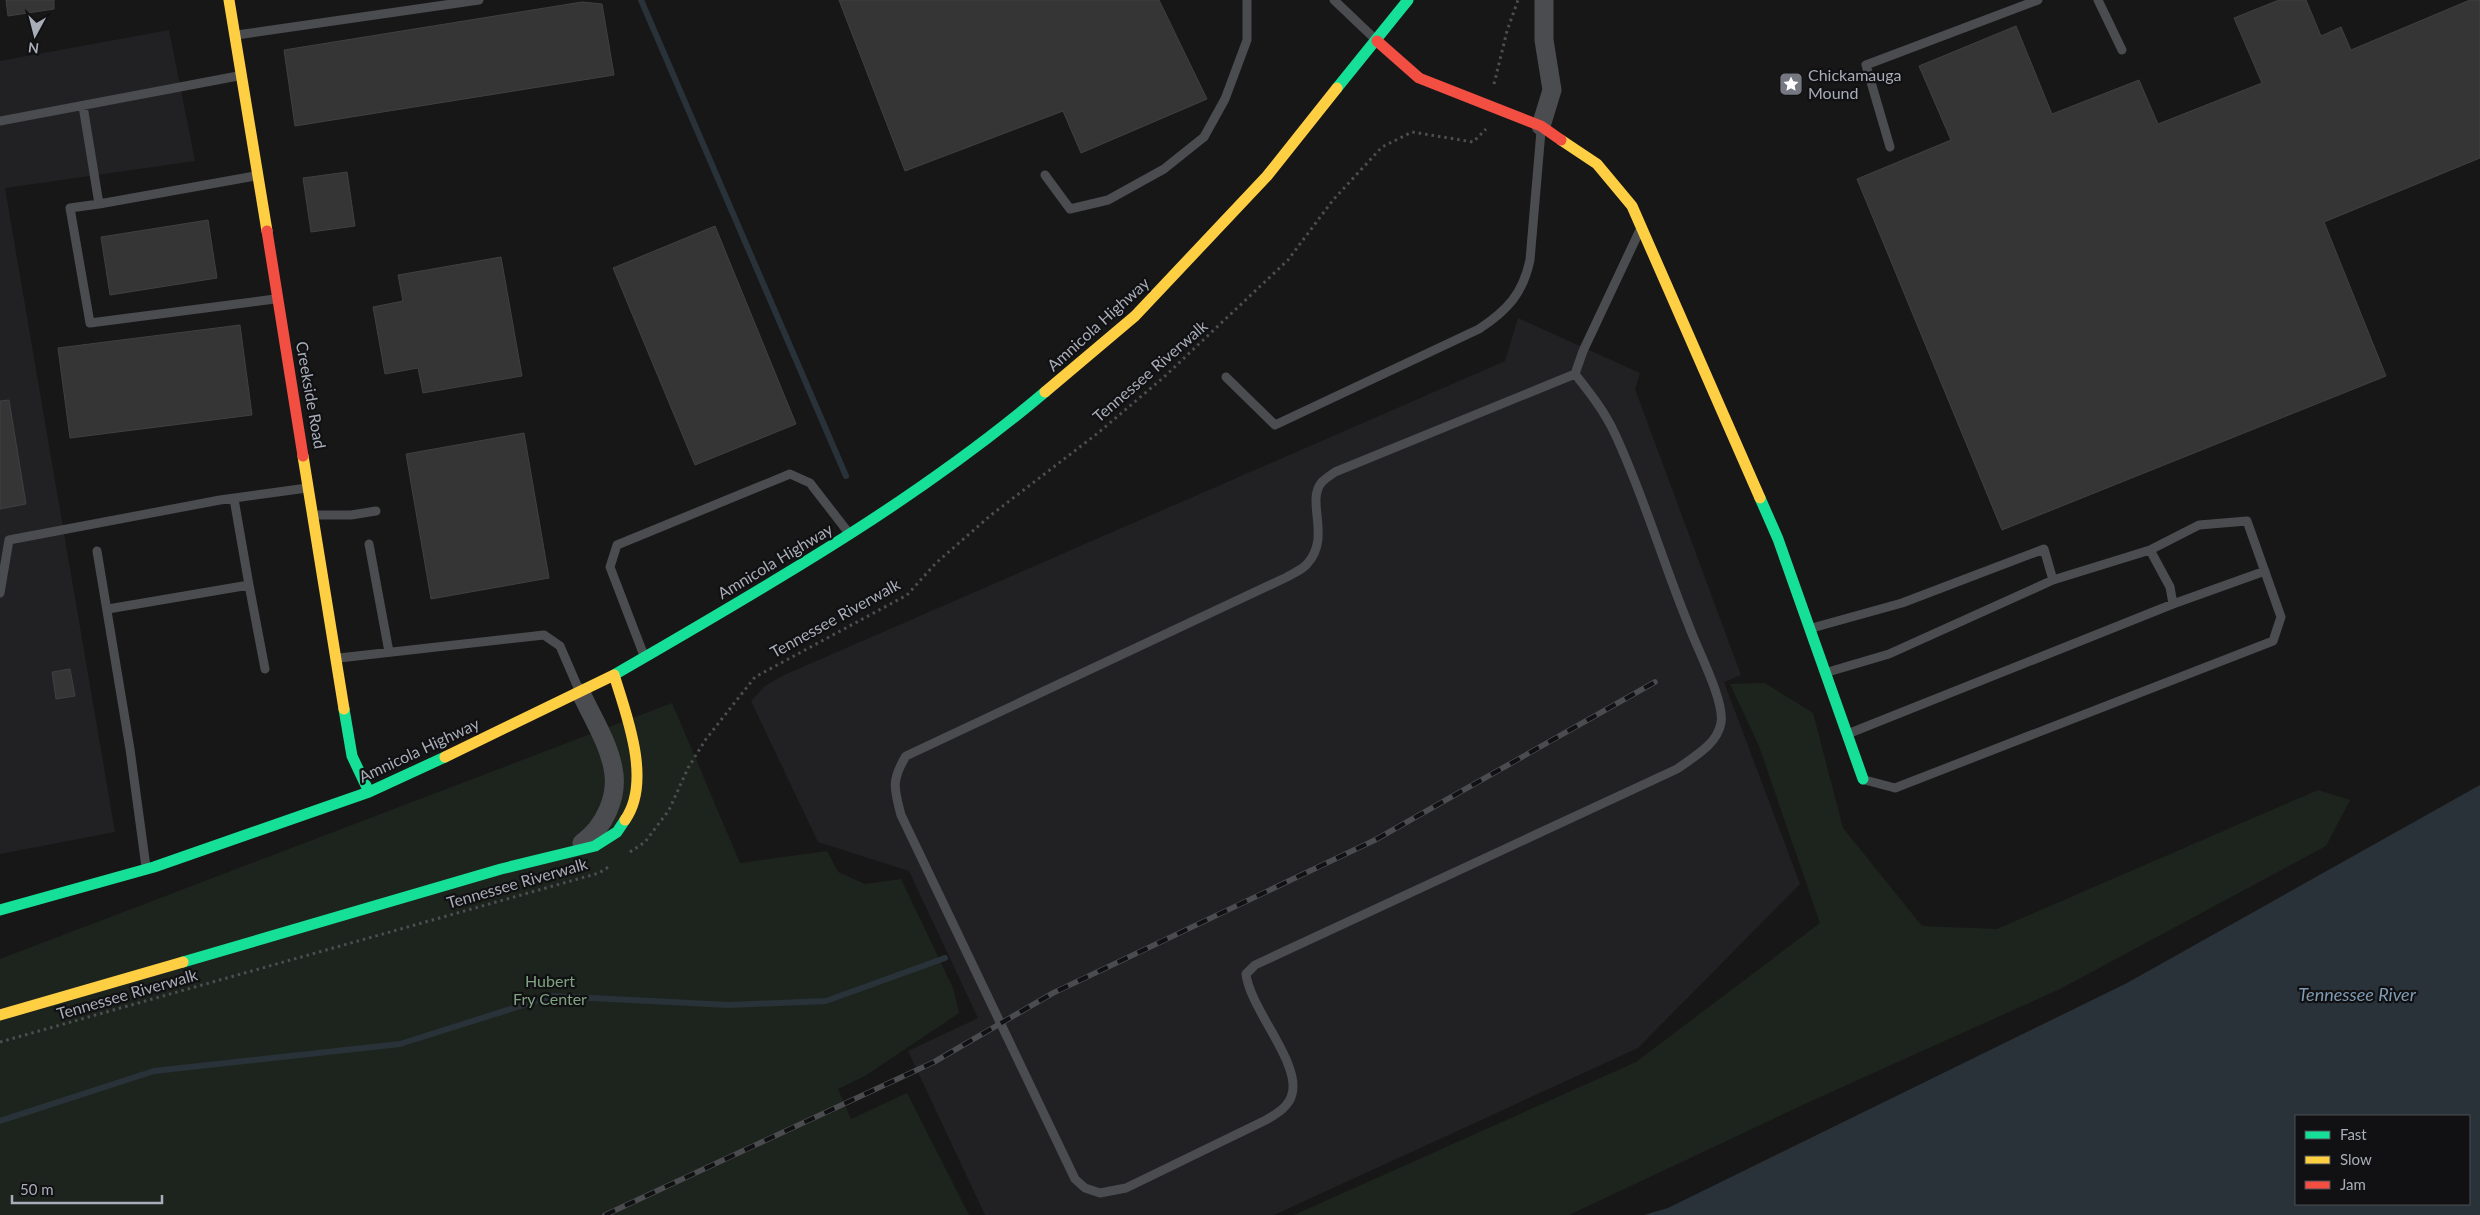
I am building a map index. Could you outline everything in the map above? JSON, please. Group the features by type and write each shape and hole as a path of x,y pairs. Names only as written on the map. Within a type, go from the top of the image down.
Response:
{"street":[{"name":"Creekside Road","path":"229,0 310,487 352,756 369,792"},
{"name":"Amnicola Highway","path":"0,910 146,870 369,792 581,693 850,535 974,448 1038,399 1135,316 1267,176 1408,0"},
{"path":"1541,126 1552,90 1544,40 1544,0"},
{"path":"1377,41 1420,78 1541,126 1597,164 1632,206 1778,539 1863,779"},
{"path":"0,1016 501,869 571,850 595,846 609,840 624,825 635,796 637,761 614,675"},
{"path":"571,850 591,837 606,817 611,801 614,778 614,770 609,753 581,693"}],"lane":[{"path":"235,36 479,0"},
{"path":"1045,175 1070,209 1108,200 1164,169 1204,137 1224,99 1247,40 1248,0"},
{"path":"1334,0 1377,41"},
{"path":"1890,147 1866,65 2016,4 2038,0"},
{"path":"2098,0 2122,50"},
{"path":"0,121 241,75"},
{"path":"83,106 99,204"},
{"path":"1226,377 1275,425 1479,328 1492,320 1521,290 1526,277 1530,260 1541,126"},
{"path":"257,176 70,208 90,323 278,299"},
{"path":"1575,374 1595,399 1614,433 1643,502 1688,625 1713,686 1721,722 1717,736 1701,752 1677,769 1255,965 1246,974 1248,988 1286,1060 1292,1078 1293,1094 1287,1105 1279,1113 1266,1120 1126,1188 1100,1193 1085,1188 1075,1179 901,815 894,789 897,771 906,756 1278,581 1306,566 1318,548 1320,530 1316,504 1321,483 1335,472 1575,374 1583,351 1641,228"},
{"path":"645,657 610,568 617,544 790,474 810,484 850,535"},
{"path":"0,593 9,540 234,498 310,487"},
{"path":"234,498 265,669"},
{"path":"313,515 351,515 376,510"},
{"path":"1825,672 1889,654 2054,580 2150,550 2198,525 2247,521 2265,571 2281,617 2273,641 1895,788 1863,779"},
{"path":"369,544 389,652"},
{"path":"1810,629 1902,603 2044,549 2054,580"},
{"path":"2150,550 2170,587 2173,604"},
{"path":"97,551 130,749 146,870"},
{"path":"1847,734 2173,604 2265,571"},
{"path":"108,609 249,584"},
{"path":"336,658 544,634 560,646 581,693"}],"path":[{"name":"Tennessee Riverwalk","path":"622,858 645,842 669,810 688,768 706,739 755,678 907,595 936,563 991,515 1098,433 1164,377 1288,260 1333,200 1382,146 1412,132 1472,142 1486,130 1507,31 1518,0"},
{"name":"Tennessee Riverwalk","path":"0,1042 599,873 614,863"}],"shaded area":[{"path":"169,30 195,161 5,188 115,832 0,854 0,61"},
{"path":"1518,318 1640,373 1635,389 1741,675 1724,682 1800,884 1638,1048 1274,1215 985,1215 908,1051 978,1018 909,871 818,842 751,701 765,686 782,676 1505,361"}],"green space":[{"path":"1765,683 1813,713 1843,828 1922,926 1997,929 2318,790 2350,800 2326,846 2060,989 1809,1102 1569,1215 1294,1215 1636,1062 1820,923 1759,746 1730,684"},
{"name":"Hubert Fry Center","path":"672,703 740,863 827,851 838,872 865,884 901,879 953,988 959,1013 865,1076 838,1089 851,1119 907,1093 969,1215 0,1215 0,959"}],"water":[{"name":"Tennessee River","path":"2480,785 2480,1215 1644,1215 1668,1208 2127,983"}],"building":[{"path":"6,0 54,0 54,9 8,16"},
{"path":"839,0 1159,0 1207,99 1081,153 1063,111 905,171"},
{"path":"2279,0 2306,0 2321,36 2341,27 2351,50 2470,0 2480,0 2480,158 2324,222 2386,376 2002,530 1857,179 1951,140 1919,66 2016,26 2052,114 2139,80 2158,124 2262,83 2234,18"},
{"path":"582,2 602,4 614,75 295,126 284,50"},
{"path":"347,172 355,226 311,232 303,178"},
{"path":"208,220 217,278 110,295 101,237"},
{"path":"715,226 796,424 695,465 613,268"},
{"path":"501,257 522,376 423,393 418,368 385,374 373,307 403,301 398,275"},
{"path":"240,325 252,415 70,438 58,348"},
{"path":"9,400 26,504 0,509 0,401"},
{"path":"524,433 549,578 431,599 406,454"},
{"path":"70,669 75,696 56,699 52,672"}],"waterway":[{"path":"641,0 846,476"},
{"path":"0,1121 154,1071 400,1044 552,996 729,1005 826,1001 945,958"}],"railway":[{"path":"605,1215 934,1062 1053,993 1375,840 1655,682"}],"traffic: fast":[{"path":"1337,88 1408,0"},
{"path":"614,675 781,577 890,508 995,433 1045,392"},
{"path":"1760,498 1778,539 1863,779"},
{"path":"344,709 352,756 369,792"},
{"path":"0,910 154,867 369,792 445,757"},
{"path":"183,962 501,869 595,846 617,832 625,820"}],"traffic: slow":[{"path":"229,0 267,231"},
{"path":"1045,392 1135,316 1267,176 1337,88"},
{"path":"1561,140 1597,164 1632,206 1760,498"},
{"path":"303,456 344,709"},
{"path":"614,675 630,729 637,768 633,805 625,820"},
{"path":"445,757 614,675"},
{"path":"0,1015 183,962"}],"traffic: jam":[{"path":"1377,41 1419,78 1541,126 1561,140"},
{"path":"267,231 303,456"}],"place":[{"name":"Chickamauga Mound","path":"1791,84"}]}
